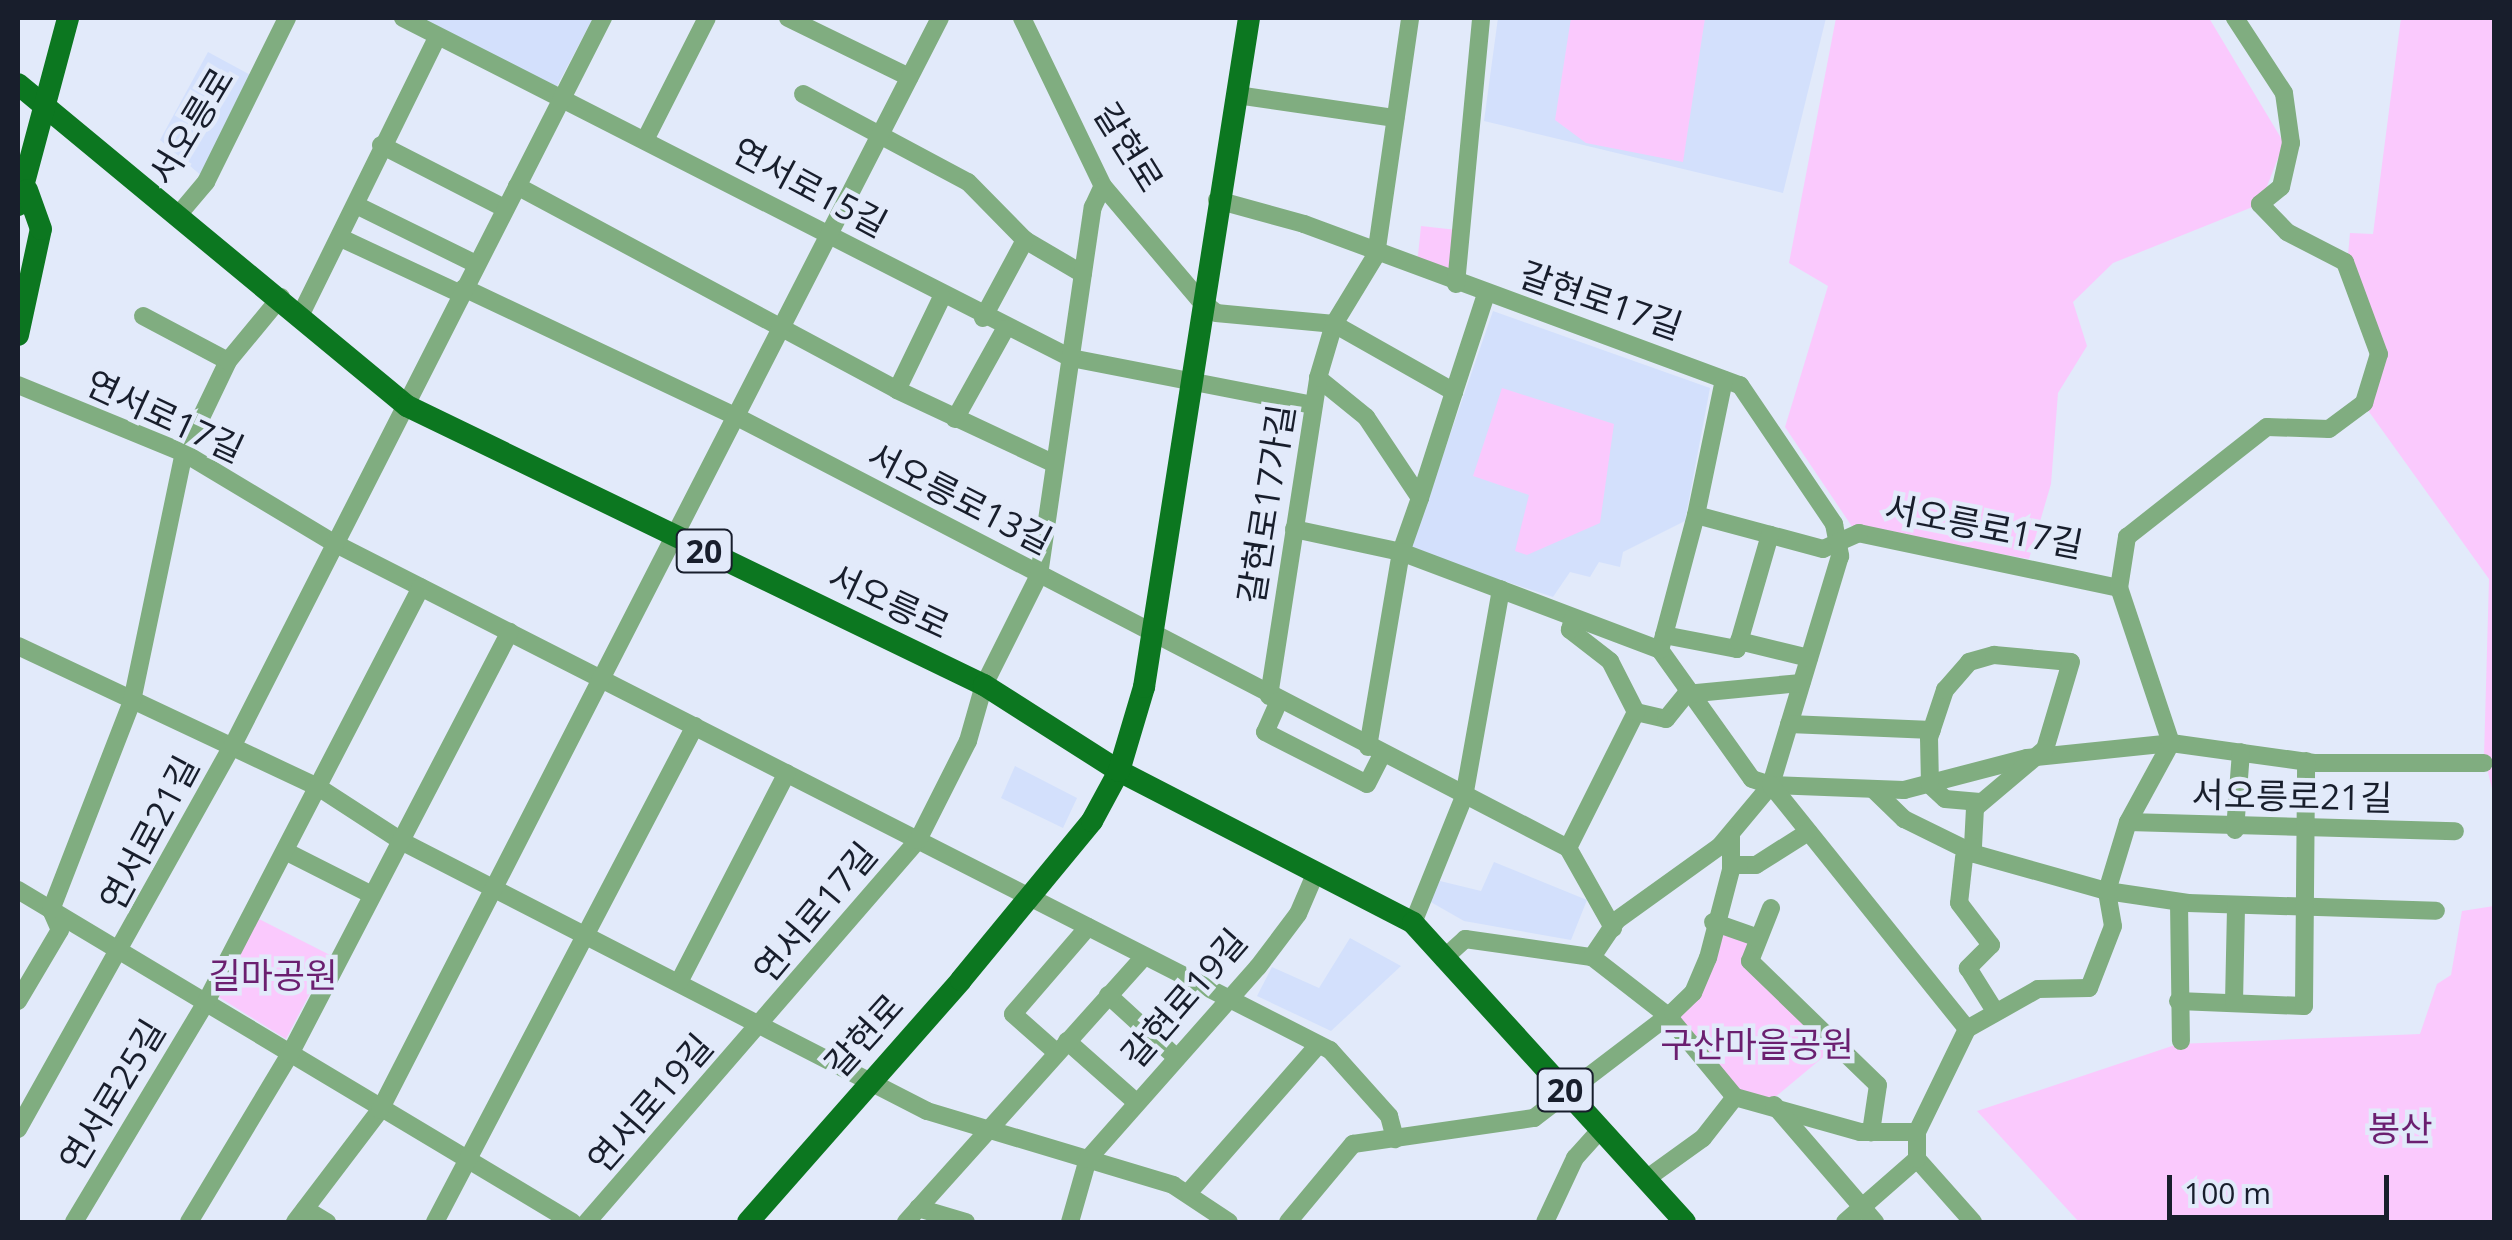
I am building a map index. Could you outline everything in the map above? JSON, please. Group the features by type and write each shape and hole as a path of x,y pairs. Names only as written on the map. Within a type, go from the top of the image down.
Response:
{"main road":[{"path":"18,335 42,228 22,198 68,18"},
{"name":"갈현로","path":"748,1222 1031,895 1092,820 1120,771 1152,636 1200,299 1249,18"},
{"name":"서오릉로","path":"18,84 43,112 132,170 178,214 282,297 407,406 984,685 1120,771 1413,923 1685,1222"}],"street":[{"name":"서오릉로","path":"178,214 206,182 287,18"},
{"name":"연서로15길","path":"403,18 832,232 942,298 1005,330 1071,358 1188,385"},
{"path":"233,745 603,18"},
{"path":"645,140 707,18"},
{"path":"788,18 909,77"},
{"path":"327,1222 300,1216 380,1110 739,418 940,18"},
{"name":"갈현로","path":"1022,18 1103,186 1200,299 1216,313 1334,324"},
{"path":"1376,256 1410,18"},
{"path":"1456,284 1481,18"},
{"name":"서오릉로21길","path":"1917,1159 1917,1132 1968,1029 2038,989 2089,988 2113,926 2107,891 2128,822 2172,743 2119,588 2127,536 2268,427 2329,429 2364,403 2379,354 2345,262 2288,232 2260,204 2281,187 2291,143 2284,93 2235,18"},
{"path":"301,314 343,239 380,145 437,38"},
{"path":"803,94 881,132 968,182 1025,240 1083,274"},
{"path":"1238,94 1395,118"},
{"path":"380,145 504,208"},
{"name":"서오릉로13길","path":"517,186 784,324 955,420 1055,464"},
{"path":"918,840 968,742 984,685 1039,575 1083,274 1103,186"},
{"name":"갈현로17길","path":"1217,200 1304,224 1376,256 1740,385 1834,524 1838,542"},
{"path":"356,205 476,264"},
{"name":"서오릉로13길","path":"343,239 739,418 1152,636"},
{"path":"982,318 1025,240"},
{"name":"갈현로17가길","path":"1375,751 1367,784 1264,732 1274,699 1294,529 1318,378 1334,324 1376,256"},
{"path":"1375,751 1401,552 1486,294"},
{"path":"132,701 184,453 228,361 282,297"},
{"path":"897,390 942,298"},
{"path":"143,316 228,361"},
{"path":"1334,324 1454,392"},
{"path":"955,420 1005,330"},
{"path":"1318,378 1366,417 1420,498"},
{"path":"1724,380 1696,515 1662,642 1686,694 1752,779 1771,786 1874,790 1904,819 1969,851 2107,891 2179,902 2436,911"},
{"name":"연서로17길","path":"18,385 184,453 334,543 1031,895"},
{"path":"1188,385 1313,406"},
{"name":"서오릉로17길","path":"1696,515 1823,550 1858,534 2119,588"},
{"path":"1294,529 1401,552 1572,618 1662,642 1737,649 1770,535"},
{"name":"서오릉로17길","path":"1592,957 1613,928 1652,888 1731,835 1771,786 1840,556 1838,542"},
{"path":"206,1002 421,587"},
{"path":"1413,923 1464,798 1501,589"},
{"path":"1572,618 1570,630 1610,661 1636,712 1666,719 1686,694 1802,683"},
{"path":"189,1222 290,1054 510,632"},
{"path":"1152,636 1568,848 1613,928"},
{"path":"1740,641 1810,658"},
{"name":"연서로19길","path":"18,646 318,788 400,841 870,1082"},
{"path":"1980,802 1945,798 1930,785 1932,730 1945,690 1969,662 1994,656 2071,662 2045,749 1980,802 1969,851 1959,903 1991,944 1968,968 1995,1011"},
{"name":"연서로21길","path":"18,1001 60,930 51,910 132,701"},
{"path":"1568,848 1636,712"},
{"path":"1789,724 1932,730"},
{"path":"435,1222 470,1165 695,726"},
{"name":"서오릉로21길","path":"1874,790 1930,785 2032,758 2172,743 2306,761 2484,763"},
{"name":"연서로21길","path":"18,1129 123,952 233,745"},
{"path":"2234,830 2241,752"},
{"path":"2178,1001 2304,1006 2300,830 2306,761"},
{"name":"연서로17길","path":"679,982 787,773"},
{"path":"1771,786 1968,1029"},
{"name":"서오릉로21길","path":"2128,822 2234,830 2455,831"},
{"path":"1732,865 1756,865 1808,832"},
{"path":"1288,1222 1353,1144 1514,1125 1568,1093 1668,1016 1693,993 1732,865 1731,835"},
{"name":"연서로17길","path":"761,1026 918,840"},
{"path":"284,851 372,895"},
{"name":"갈현로19길","path":"1070,1222 1088,1159 1298,914 1316,872"},
{"name":"연서로21길","path":"18,890 206,1002 550,1217 572,1222"},
{"path":"1031,895 1142,958 1228,996 1318,1045 1389,1116 1396,1139"},
{"path":"2179,902 2181,1040"},
{"path":"2234,1003 2236,905"},
{"path":"1771,908 1756,937 1750,961 1878,1084 1871,1132"},
{"path":"1713,922 1756,937"},
{"path":"1088,927 1013,1014 1136,1102"},
{"path":"1443,958 1465,938 1592,957 1668,1016 1734,1097 1871,1132 1917,1132"},
{"name":"갈현로19길","path":"912,1216 1142,958"},
{"path":"1108,995 1176,1057"},
{"name":"연서로25길","path":"74,1222 206,1002"},
{"name":"연서로19길","path":"588,1222 761,1026"},
{"path":"1189,1192 1318,1045"},
{"path":"870,1082 984,1132 1088,1159 1189,1192 1229,1222"},
{"path":"1646,1179 1703,1138 1734,1097"},
{"path":"1774,1105 1875,1222"},
{"path":"1545,1222 1574,1158 1601,1129"},
{"path":"1845,1222 1917,1159 1973,1222"},
{"name":"갈현로19길","path":"912,1216 966,1222"}],"shaded area":[{"path":"419,18 593,18 556,88"},
{"path":"1498,18 1826,18 1783,193 1484,121"},
{"path":"208,52 256,78 204,178 160,140"},
{"path":"1493,311 1710,388 1685,521 1623,552 1620,567 1599,562 1590,577 1570,572 1553,597 1410,550"},
{"path":"1015,766 1077,798 1063,828 1001,798"},
{"path":"1494,862 1587,900 1571,940 1464,921 1429,901 1440,881 1481,891"},
{"path":"1350,938 1401,966 1331,1031 1257,996 1272,967 1319,988"}],"green space":[{"path":"1571,18 1705,18 1683,162 1586,143 1555,120"},
{"path":"1836,18 2209,18 2284,143 2260,204 2113,263 2073,302 2087,346 2058,393 2051,484 2029,559 1853,528 1785,427 1828,286 1789,263"},
{"path":"2401,18 2494,18 2494,797 2484,756 2489,579 2367,409 2385,349 2348,255 2350,233 2373,234"},
{"path":"1421,226 1457,230 1453,278 1417,265"},
{"path":"1502,388 1614,424 1600,523 1527,555 1515,551 1529,495 1473,476"},
{"name":"봉산","path":"2494,906 2494,1222 2079,1222 1977,1111 2178,1044 2420,1034 2437,984 2451,975 2462,911"},
{"name":"길마공원","path":"257,918 330,955 286,1039 217,996"},
{"name":"구산마을공원","path":"1718,930 1750,940 1747,946 1834,1048 1774,1098 1735,1092 1673,1012"}]}
